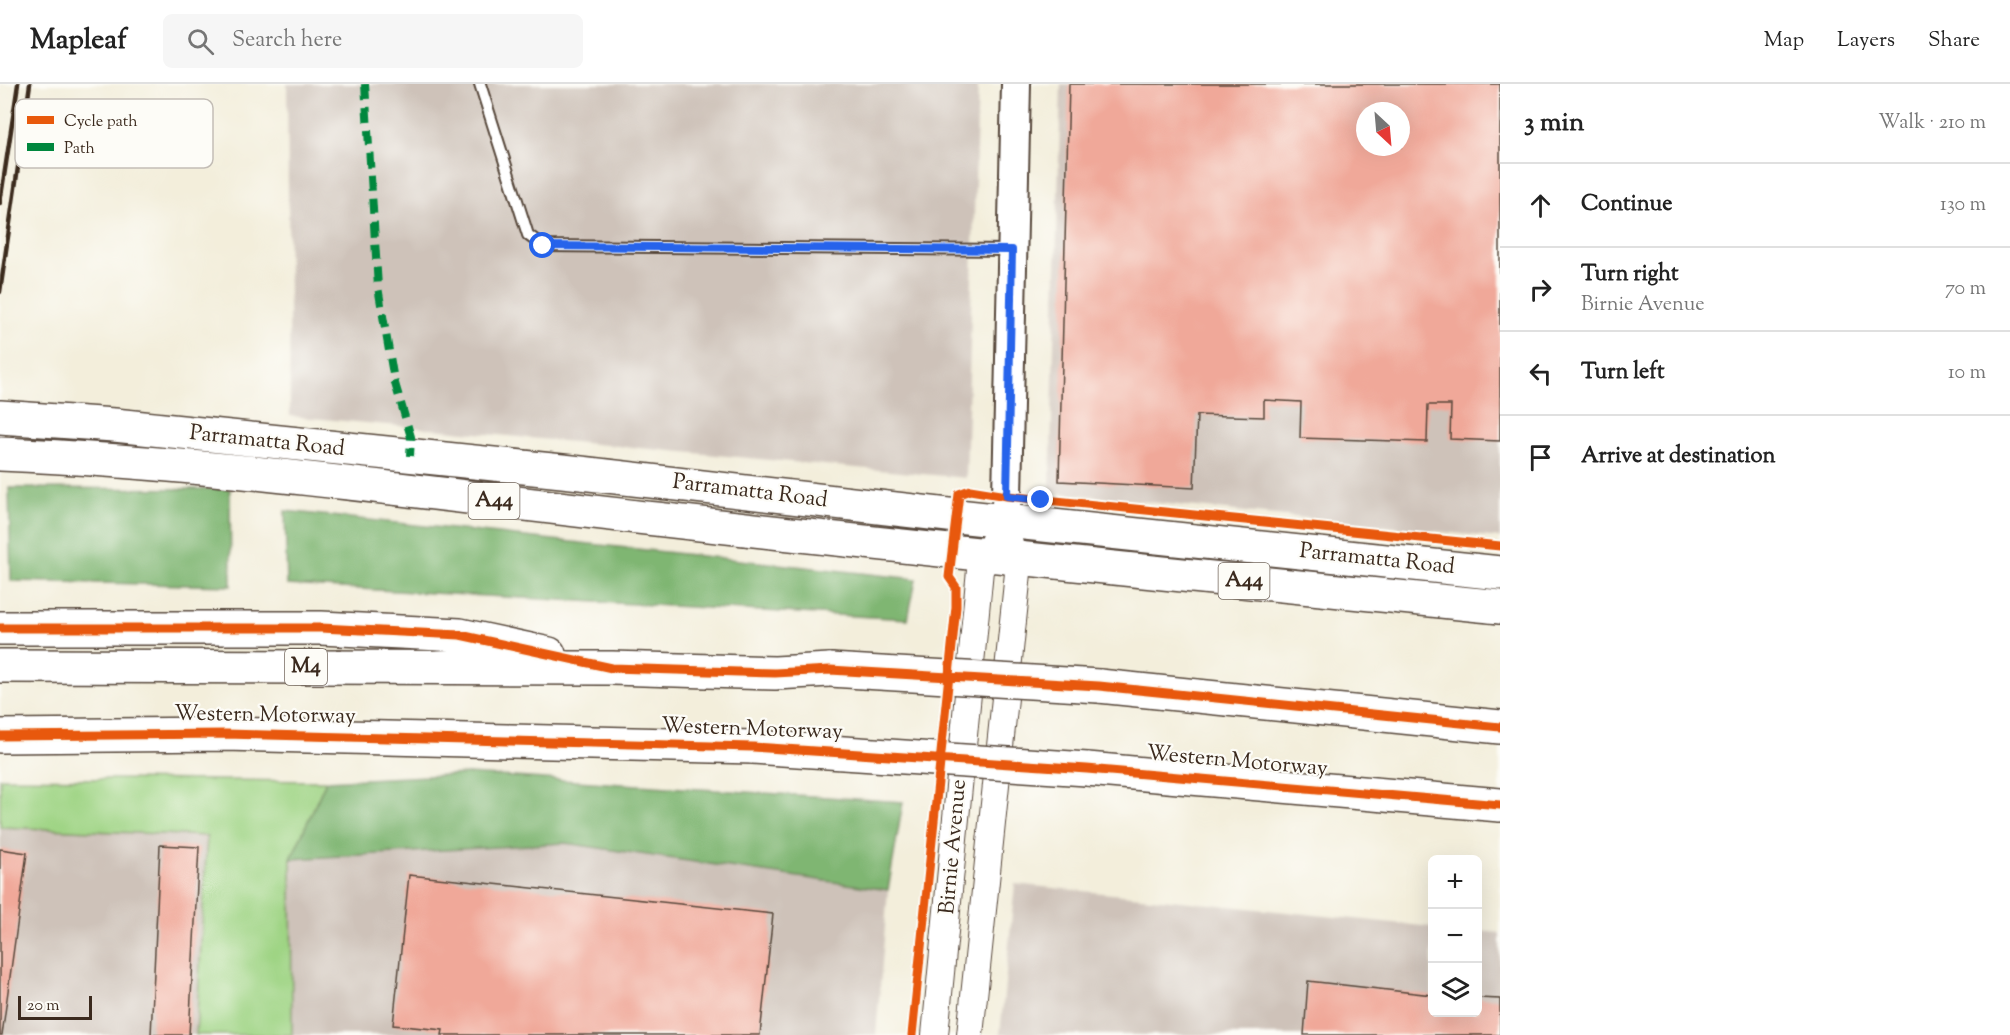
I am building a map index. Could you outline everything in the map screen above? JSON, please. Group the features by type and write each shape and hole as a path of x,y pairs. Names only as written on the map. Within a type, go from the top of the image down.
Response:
{"highway":[{"name":"Parramatta Road","path":"0,417 114,425 560,471 1004,521 1500,573"},
{"name":"Parramatta Road","path":"0,454 82,457 210,469 1500,608"},
{"name":"M4","path":"0,628 321,628 460,635 612,668"},
{"name":"M4","path":"0,666 612,668 775,673 830,670 1099,686 1500,727"},
{"name":"Western Motorway","path":"0,736 262,735 578,745 753,747 1087,769 1500,805"}],"main road":[{"name":"Birnie Avenue","path":"1001,556 1004,521 1016,84"}],"street":[{"name":"Birnie Avenue","path":"935,1035 980,570 1001,556 1018,573 970,1035"}],"lane":[{"path":"480,84 528,235 543,246 1012,250"}],"shaded area":[{"path":"287,84 978,84 966,478 290,416"},
{"path":"1061,84 1500,84 1500,538 1050,492"},
{"path":"0,827 207,836 196,1035 0,1035"},
{"path":"565,843 888,890 876,1035 292,1035 291,859"},
{"path":"1015,884 1428,927 1428,1017 1482,1017 1482,931 1500,933 1500,1035 1000,1035"}],"green space":[{"path":"9,488 230,489 231,586 11,581"},
{"path":"285,511 916,579 908,619 287,585"},
{"path":"468,774 903,802 888,890 565,843 291,859 326,781"},
{"path":"0,778 326,781 291,859 292,1035 196,1035 207,836 0,827"}],"building":[{"path":"1069,84 1500,84 1500,441 1450,439 1451,405 1428,405 1427,442 1300,438 1301,402 1264,400 1264,417 1197,415 1194,488 1059,481"},
{"path":"160,845 199,847 189,1035 151,1035"},
{"path":"0,849 27,853 2,1035 0,1035"},
{"path":"409,875 773,914 760,1035 442,1035 443,1030 393,1025"},
{"path":"1308,981 1428,995 1428,1017 1482,1017 1482,998 1500,999 1500,1035 1304,1035"}],"railway":[{"path":"16,99 18,84"},
{"path":"28,99 30,84"},
{"path":"0,203 15,104"},
{"path":"0,292 18,168"}],"marked path":[{"path":"365,84 378,287 394,380 411,437 410,456"}],"cycle path":[{"path":"912,1035 956,607 956,587 949,577 959,494 970,490 1007,496 1500,546"},
{"path":"0,628 321,628 460,635 612,668 775,673 830,670 1099,686 1500,727"},
{"path":"0,736 226,734 753,747 1087,769 1500,805"}],"route":[{"path":"543,246 1012,250 1007,496 1041,500"}]}
